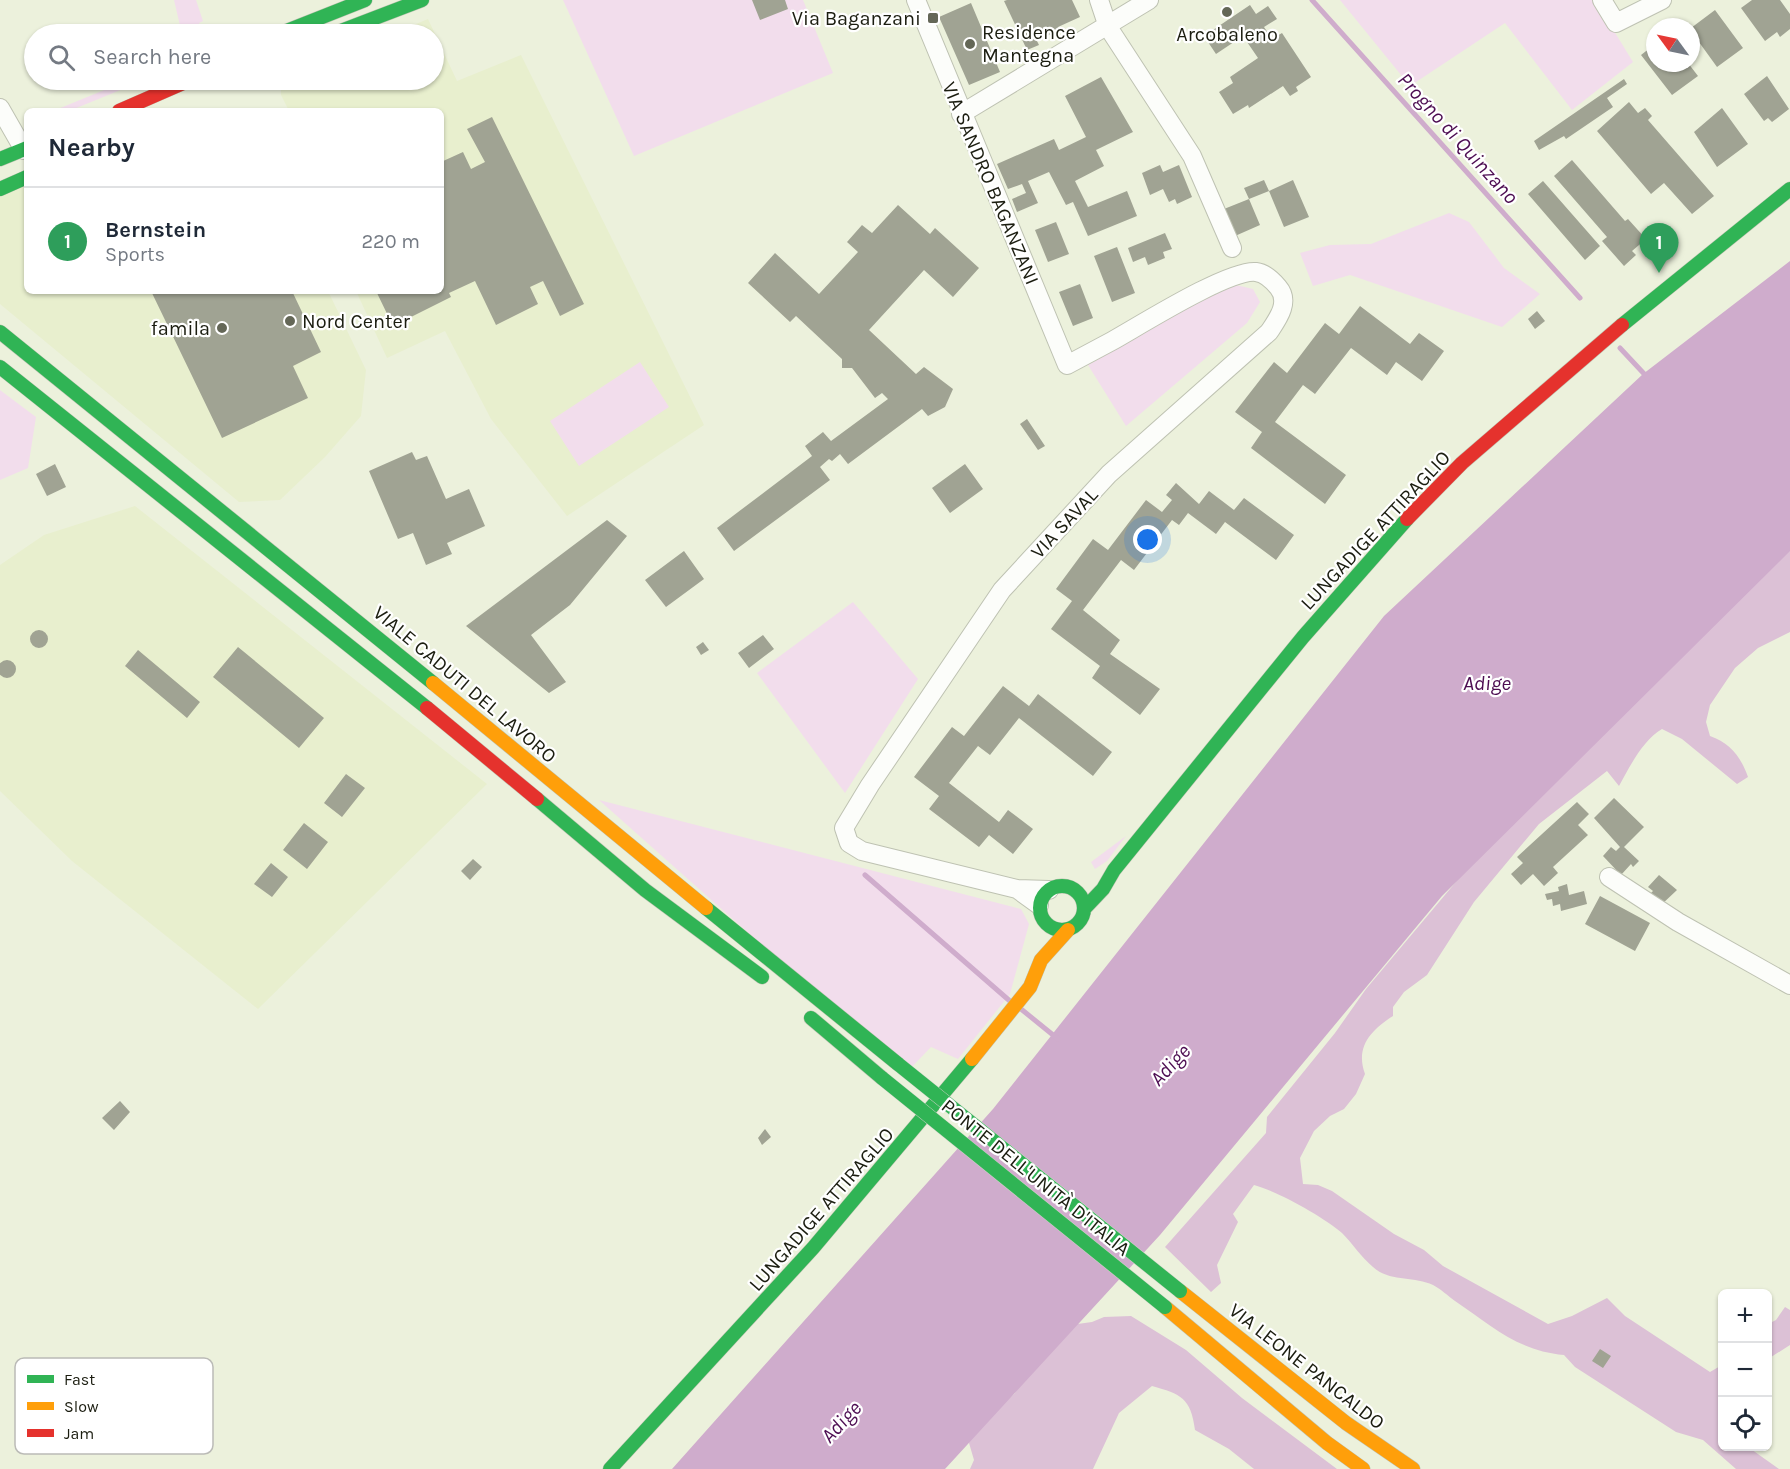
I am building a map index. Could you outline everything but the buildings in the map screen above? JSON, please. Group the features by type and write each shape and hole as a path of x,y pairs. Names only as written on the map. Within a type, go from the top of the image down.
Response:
{"main road":[{"path":"304,24 365,0"},
{"path":"359,24 422,0"},
{"path":"126,108 168,90"},
{"path":"1,158 24,150"},
{"path":"0,189 24,178"},
{"name":"LUNGADIGE ATTIRAGLIO","path":"1041,960 1068,930 1079,922 1084,909 1103,888 1114,870 1303,637 1394,532 1454,471 1613,332 1790,189"},
{"name":"VIALE CADUTI DEL LAVORO","path":"2,332 381,639 572,799 898,1064"},
{"path":"0,367 458,734 645,890 774,986"},
{"name":"LUNGADIGE ATTIRAGLIO","path":"1074,890 1114,870"},
{"path":"1068,930 1054,929 1044,905 1059,886 1074,890 1082,898 1084,909"},
{"name":"LUNGADIGE ATTIRAGLIO","path":"610,1469 698,1378 835,1224 1030,987 1041,960 1044,905"},
{"name":"PONTE DELL'UNITÀ D'ITALIA","path":"801,1009 882,1078 1165,1307 1327,1443 1363,1469"},
{"name":"PONTE DELL'UNITÀ D'ITALIA","path":"898,1064 1180,1291"},
{"name":"VIA LEONE PANCALDO","path":"1180,1291 1346,1423 1413,1469"}],"street":[{"name":"VIA SANDRO BAGANZANI","path":"916,0 1067,365"},
{"path":"1099,0 1108,27 1192,156 1232,248"},
{"path":"962,114 1149,0"},
{"path":"1602,0 1616,23 1662,0"},
{"path":"5,116 24,146"},
{"name":"VIA SAVAL","path":"1044,905 1017,889 862,851 849,843 844,828 870,785 1002,590 1109,474 1269,332 1280,317 1284,303 1281,290 1267,276 1257,272 1243,273 1212,286 1067,365"},
{"path":"1609,877 1678,922 1790,985"}],"shaded area":[{"path":"174,0 196,0 203,21 199,24 180,24"},
{"path":"563,0 803,0 833,73 634,156"},
{"path":"1340,0 1595,0 1633,62 1572,110 1505,23 1410,86"},
{"path":"428,19 430,24 416,24"},
{"path":"444,53 457,81 521,55 704,425 567,516 491,419 445,331 387,358 357,294 444,294 444,108 288,108 281,90 444,90"},
{"path":"104,90 120,90 76,108 60,108"},
{"path":"24,180 24,294 329,294 366,370 361,416 325,457 280,500 239,502 0,304 0,190"},
{"path":"1449,213 1469,222 1504,268 1540,294 1502,327 1350,275 1313,286 1300,253 1330,245 1371,244"},
{"path":"1236,285 1253,289 1260,302 1247,323 1126,426 1088,365 1200,300"},
{"path":"640,362 669,407 579,466 550,421"},
{"path":"0,390 36,417 28,468 0,480"},
{"path":"135,506 487,784 258,1009 72,861 0,791 0,565 44,535"},
{"path":"1790,533 1790,632 1758,648 1735,668 1710,705 1706,722 1710,736 1734,752 1748,777 1737,784 1682,739 1662,729 1643,747 1619,786 1607,771 1539,824 1474,902 1427,975 1404,992 1393,1007 1393,1016 1372,1033 1364,1047 1362,1064 1365,1074 1356,1094 1344,1109 1330,1116 1314,1131 1300,1158 1303,1184 1318,1185 1332,1191 1394,1234 1424,1250 1443,1266 1548,1324 1572,1316 1607,1298 1625,1316 1710,1372 1718,1367 1718,1451 1754,1451 1779,1469 1736,1469 1703,1440 1676,1432 1575,1367 1564,1355 1548,1353 1519,1343 1433,1285 1379,1272 1342,1233 1312,1212 1264,1188 1254,1185 1233,1214 1238,1222 1217,1265 1221,1283 1211,1292 1165,1247 1266,1133 1267,1117 1335,1033 1366,989 1481,852"},
{"path":"853,602 918,679 845,793 757,673"},
{"path":"599,800 1021,909 1029,924 1010,994 958,1059 931,1047 906,1073"},
{"path":"1126,836 1107,861 1095,869 1091,862"},
{"path":"1785,1307 1790,1310 1790,1345 1772,1356 1772,1322"},
{"path":"1131,1316 1186,1350 1242,1398 1337,1469 1254,1469 1229,1449 1195,1430 1191,1411 1183,1399 1152,1386 1119,1413 1093,1469 970,1469 974,1460 969,1443 972,1432 1015,1393 1021,1372 1063,1326 1092,1322 1104,1317"}],"water":[{"name":"Adige","path":"1790,261 1790,551 1442,896 1160,1235 945,1469 672,1469 993,1109 1384,616 1643,374"}],"waterway":[{"name":"Progno di Quinzano","path":"1312,0 1580,298"},
{"path":"1620,348 1648,378"},
{"path":"865,875 1011,1002"},
{"path":"1021,1009 1058,1039"}],"traffic: fast":[{"path":"304,24 365,0"},
{"path":"359,24 422,0"},
{"path":"0,159 24,149"},
{"path":"0,189 24,178"},
{"path":"1622,325 1790,189"},
{"path":"0,332 433,683"},
{"path":"0,367 427,708"},
{"path":"1084,909 1103,889 1114,870 1303,637 1407,519"},
{"path":"537,799 645,890 762,977"},
{"path":"1062,886 1071,887 1078,892 1083,899 1084,908 1083,917 1078,924 1071,929 1062,930 1053,929 1046,924 1041,917 1040,908 1041,899 1046,892 1053,887 1062,886"},
{"path":"706,908 898,1064"},
{"path":"811,1018 882,1078"},
{"path":"610,1469 813,1248 972,1059"},
{"path":"898,1064 1180,1291"},
{"path":"882,1078 1165,1307"}],"traffic: slow":[{"path":"433,683 706,908"},
{"path":"972,1059 1030,987 1041,960 1068,930"},
{"path":"1180,1291 1346,1423 1413,1469"},
{"path":"1165,1307 1327,1443 1363,1469"}],"traffic: jam":[{"path":"126,108 167,90"},
{"path":"1407,519 1462,463 1622,325"},
{"path":"427,708 537,799"}],"place":[{"name":"Arcobaleno","path":"1227,12"},
{"name":"Via Baganzani","path":"933,18"},
{"name":"Residence Mantegna","path":"970,44"},
{"name":"Bernstein","path":"1659,273"},
{"name":"Nord Center","path":"290,321"},
{"name":"famila","path":"222,328"}]}
